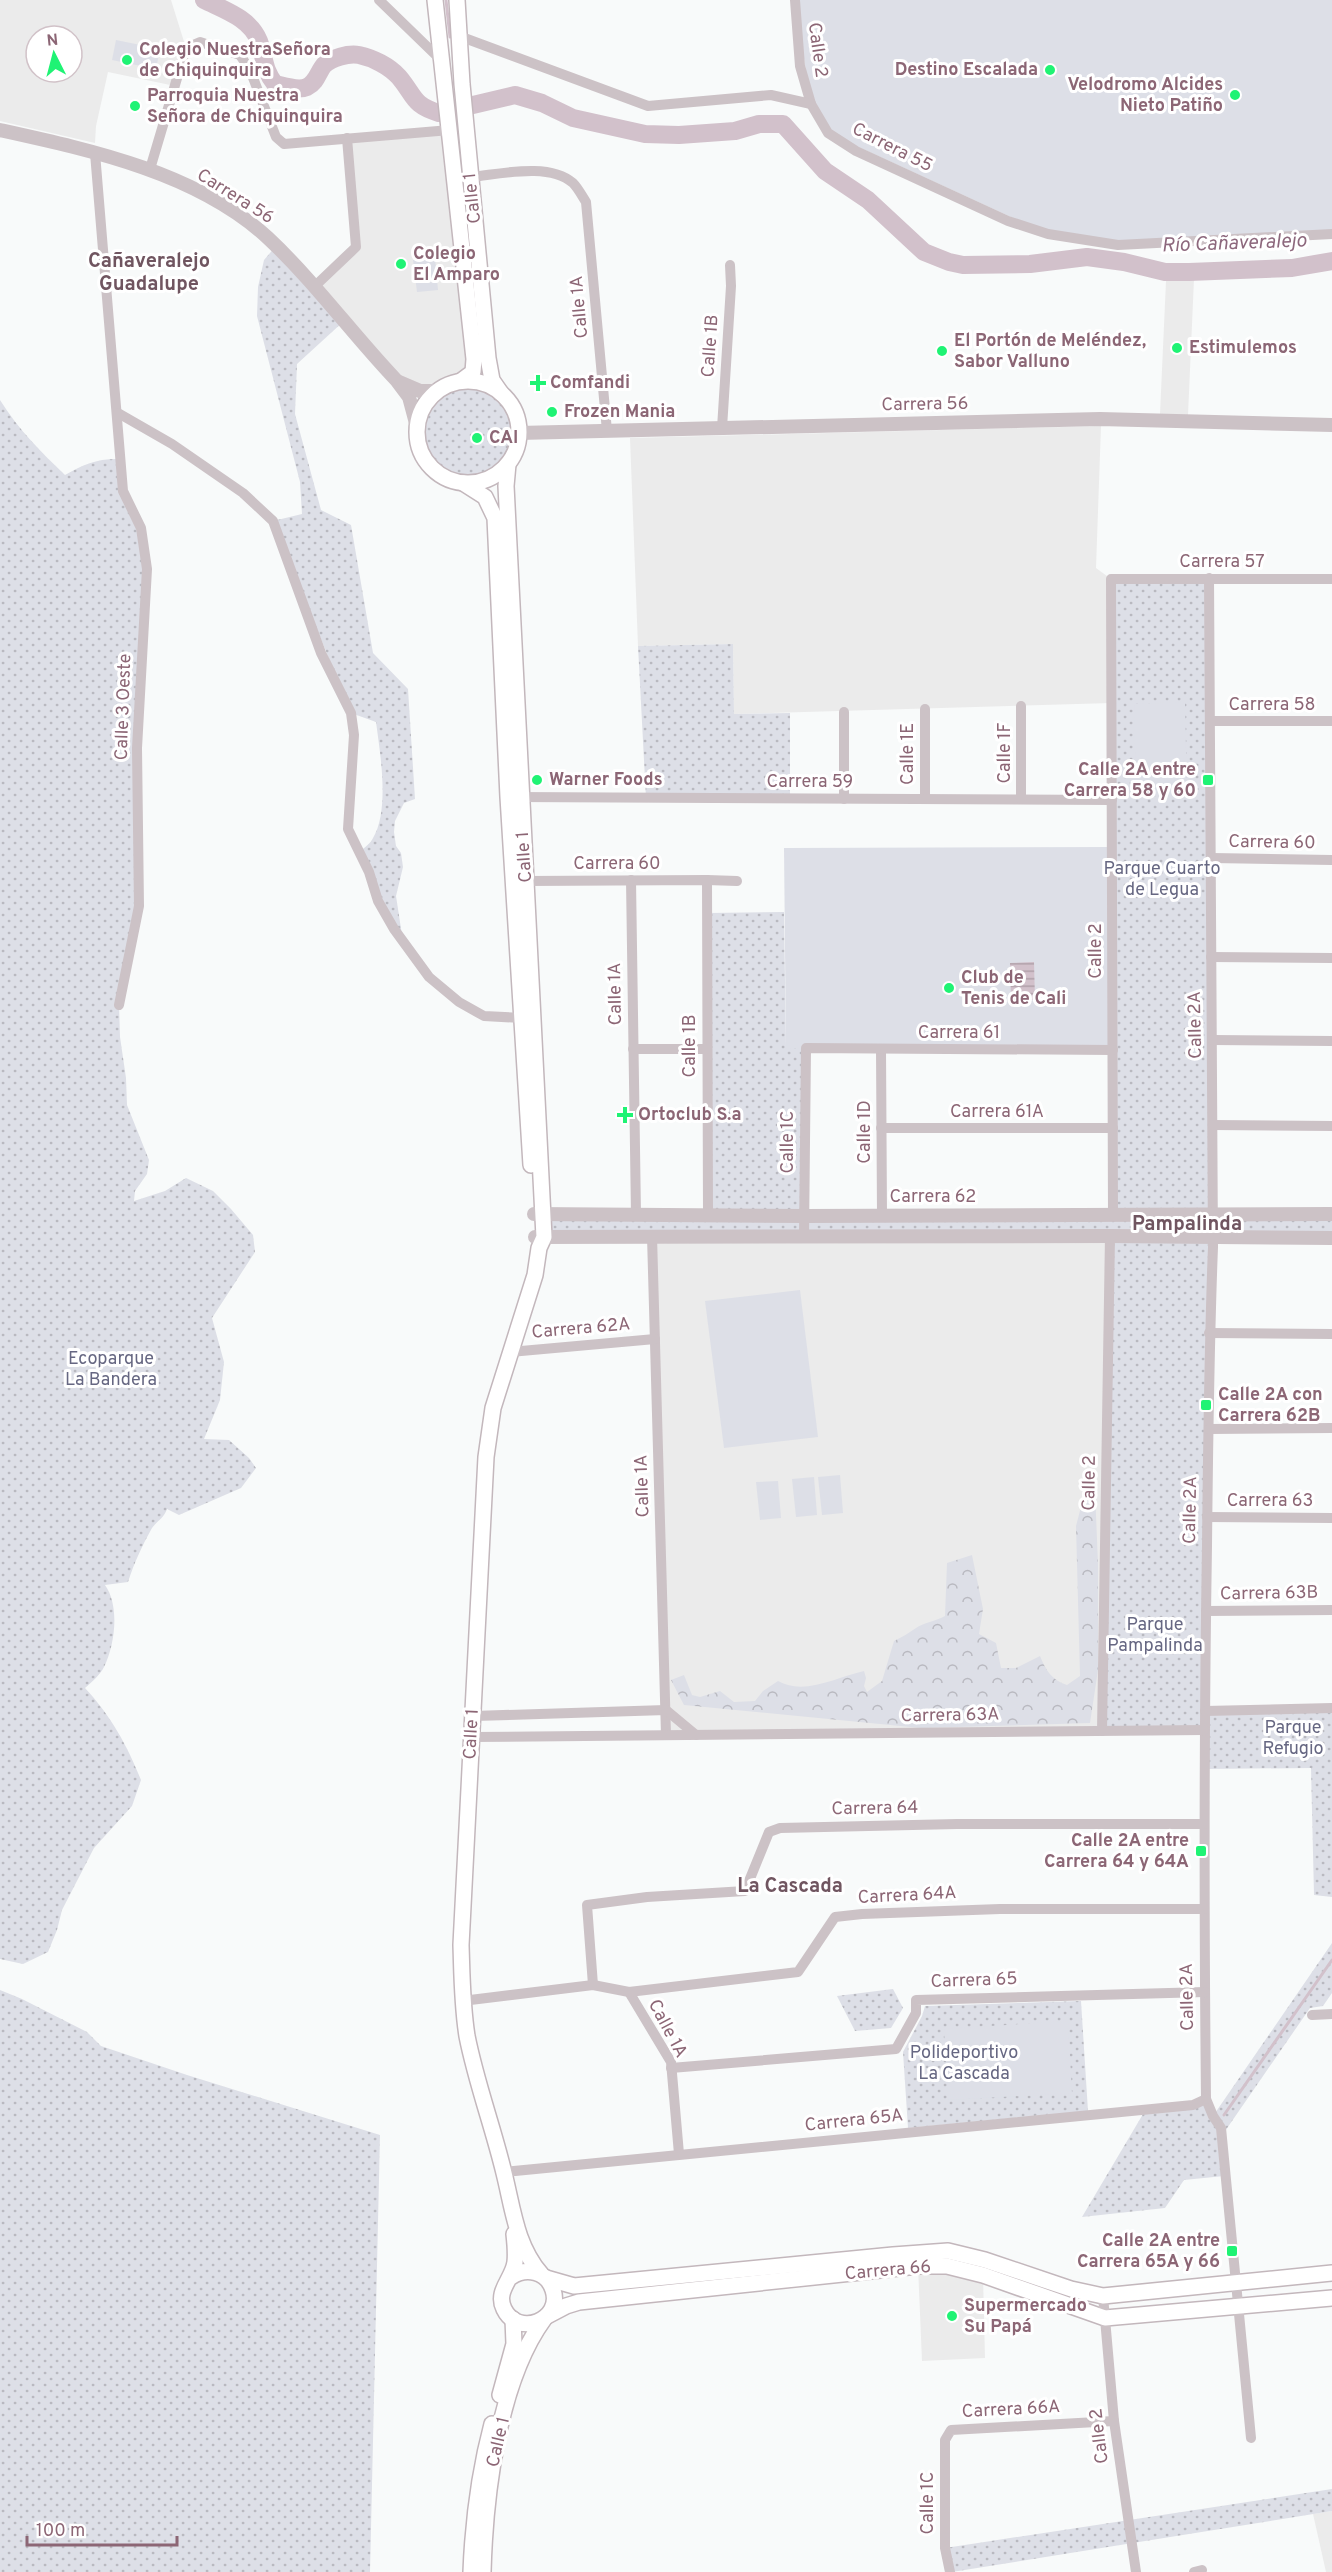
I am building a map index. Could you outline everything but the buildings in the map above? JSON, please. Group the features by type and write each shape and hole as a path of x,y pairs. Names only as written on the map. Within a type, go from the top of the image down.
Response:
{"main road":[{"name":"Calle 1","path":"435,0 474,359 473,372 461,381"},
{"name":"Calle 1","path":"457,0 462,84 490,372 501,393"},
{"path":"443,62 460,61"},
{"path":"461,381 480,382 501,393 514,409 519,433 516,449 508,464 488,479 463,483 445,477 427,462 418,445 417,427 423,407 437,391 461,381"},
{"name":"Calle 1","path":"508,464 506,486 522,1018 539,1214"},
{"name":"Calle 1","path":"463,483 485,497 495,518 514,797 527,881 539,1240 535,1275 493,1408 486,1457 462,1945 462,2001 468,2037 504,2172 514,2222 527,2258 543,2276"},
{"name":"Calle 1","path":"512,2277 515,2261 514,2222"},
{"name":"Carrera 66","path":"543,2276 574,2286 948,2251 984,2260 1071,2289 1103,2296 1332,2273"},
{"name":"Carrera 66","path":"545,2318 566,2306 579,2302 918,2266 947,2266 983,2275 1105,2318 1332,2298"},
{"path":"528,2271 543,2276 552,2285 555,2297 552,2310 545,2318 528,2324 513,2319 505,2310 501,2298 504,2287 512,2277 528,2271"},
{"name":"Calle 1","path":"483,2572 488,2492 501,2424 523,2356 545,2318"},
{"name":"Calle 1","path":"471,2572 473,2522 483,2459 513,2344 513,2319"}],"street":[{"path":"379,0 443,62"},
{"name":"Calle 2","path":"795,0 800,66 811,104"},
{"path":"459,36 648,106 771,95 811,104"},
{"path":"150,169 186,48 200,42 240,55 250,70 276,137 284,144 450,126"},
{"name":"Carrera 55","path":"811,104 828,133 856,151 1008,220 1048,234 1118,245 1332,234"},
{"name":"Carrera 56","path":"0,130 150,169 201,193 240,217 267,237 397,381 409,397 417,427"},
{"path":"314,287 356,247 347,138"},
{"name":"Calle 3 Oeste","path":"95,153 123,491 141,528 147,569 137,747 139,906 119,1005"},
{"name":"Calle 1A","path":"471,177 547,171 575,184 586,202 607,431"},
{"name":"Calle 1B","path":"722,428 731,286 730,265"},
{"path":"397,381 411,389 437,391"},
{"path":"118,413 172,444 243,493 273,521 321,653 351,713 354,735 348,829 369,872 378,901 394,929 429,977 459,1002 484,1016 522,1018"},
{"name":"Carrera 56","path":"519,433 1100,419 1332,425"},
{"name":"Calle 2A","path":"1209,578 1212,721 1213,1237 1209,1333 1204,1730 1206,2099 1221,2128 1251,2438"},
{"name":"Calle 2","path":"1111,579 1113,1215"},
{"name":"Carrera 57","path":"1111,579 1332,579"},
{"name":"Calle 1F","path":"1021,706 1021,800"},
{"name":"Calle 1E","path":"925,710 925,799"},
{"path":"844,712 844,799"},
{"name":"Carrera 58","path":"1212,721 1332,722"},
{"name":"Carrera 59","path":"514,797 1112,800"},
{"name":"Carrera 60","path":"1212,858 1332,861"},
{"name":"Calle 1A","path":"631,880 636,1215"},
{"name":"Calle 1B","path":"707,880 708,1215"},
{"name":"Carrera 60","path":"527,881 737,881"},
{"path":"1211,957 1332,958"},
{"path":"1213,1040 1332,1041"},
{"name":"Carrera 61","path":"806,1048 1113,1050"},
{"name":"Calle 1C","path":"804,1236 806,1048"},
{"path":"633,1049 706,1049"},
{"name":"Calle 1D","path":"881,1049 882,1215"},
{"path":"1213,1125 1332,1126"},
{"name":"Carrera 61A","path":"881,1128 1113,1128"},
{"name":"Carrera 62","path":"539,1214 1332,1215"},
{"path":"992,1215 992,1236"},
{"path":"539,1240 652,1236 1332,1238"},
{"name":"Calle 1A","path":"652,1236 666,1735"},
{"name":"Calle 2","path":"1102,1731 1110,1236"},
{"path":"1209,1333 1332,1334"},
{"name":"Carrera 62A","path":"510,1352 655,1340"},
{"path":"1209,1429 1332,1428"},
{"name":"Carrera 63","path":"1207,1517 1332,1518"},
{"name":"Carrera 63B","path":"1206,1611 1332,1610"},
{"path":"1205,1711 1332,1708"},
{"path":"474,1716 666,1710 696,1735"},
{"name":"Carrera 63A","path":"472,1737 1204,1730"},
{"name":"Carrera 64","path":"593,1985 587,1905 647,1897 745,1891 769,1832 780,1828 957,1824 1204,1824"},
{"name":"Carrera 64A","path":"462,2001 593,1985 629,1992 798,1972 835,1917 1000,1909 1204,1909"},
{"name":"Calle 1A","path":"629,1992 670,2062 679,2154"},
{"name":"Carrera 65","path":"671,2068 896,2049 916,2013 916,2000 1205,1992"},
{"path":"1312,2015 1332,2014"},
{"name":"Carrera 65A","path":"504,2172 1193,2105 1206,2099"},
{"name":"Calle 2","path":"1103,2296 1114,2421 1136,2572"},
{"name":"Carrera 66A","path":"947,2434 951,2430 1114,2421"},
{"name":"Calle 1C","path":"947,2434 945,2440 945,2548 950,2572"}],"shaded area":[{"name":"Colegio NuestraSeñora de Chiquinquira","path":"0,0 171,0 186,48 175,86 108,72 96,126 95,143 0,121"},
{"name":"Colegio El Amparo","path":"450,130 474,359 461,381 441,388 411,389 314,287 356,247 347,138"},
{"name":"Estimulemos","path":"1194,279 1188,415 1160,414 1166,281"},
{"path":"1101,426 1096,568 1111,579 1112,703 734,714 733,644 638,646 630,438"},
{"path":"1034,962 1035,1000 1011,1000 1010,963"},
{"path":"652,1236 1110,1236 1102,1731 666,1735"},
{"name":"Supermercado Su Papá","path":"918,2266 983,2275 985,2358 922,2361"},
{"path":"1332,2511 1332,2572 1326,2572 1313,2514"}],"green space":[{"path":"795,0 1332,0 1332,234 1118,245 1048,234 828,133 811,104"},
{"path":"116,40 160,49 156,69 112,60"},
{"path":"276,246 344,321 297,364 295,414 321,510 351,525 373,653 408,689 415,799 404,803 395,821 394,832 403,867 396,896 402,935 394,929 360,851 372,840 381,812 382,781 376,722 351,713 273,521 302,514 300,482 257,316 258,287 264,260"},
{"path":"435,258 438,290 417,292 413,260"},
{"path":"468,381 488,385 504,396 515,412 519,432 515,452 504,468 488,479 468,483 448,479 432,468 421,452 417,432 421,412 432,396 448,385"},
{"name":"Ecoparque La Bandera","path":"0,400 22,430 65,475 92,463 121,459 123,491 141,528 147,569 137,748 139,906 119,1005 127,1105 149,1160 147,1174 135,1191 134,1201 165,1191 186,1178 213,1191 231,1209 253,1235 255,1252 212,1318 224,1362 220,1400 204,1439 229,1440 249,1458 256,1468 241,1488 179,1515 167,1509 148,1535 128,1582 105,1585 110,1594 114,1614 111,1648 104,1667 85,1688 118,1731 141,1780 132,1806 94,1848 62,1910 48,1952 23,1964 0,1959"},
{"path":"1209,578 1213,1214 1332,1214 1332,1238 1213,1237 1205,1710 1332,1708 1332,1897 1314,1895 1311,1768 1205,1769 1204,1730 1102,1731 1110,1236 544,1237 544,1213 708,1215 708,913 784,912 786,1048 806,1048 804,1216 1113,1215 1111,579"},
{"path":"733,644 734,714 790,713 790,798 646,798 638,646"},
{"path":"1185,702 1187,795 1136,797 1134,704"},
{"name":"Club de Tenis de Cali","path":"1112,847 1113,1050 786,1048 784,848"},
{"path":"800,1290 818,1437 724,1448 705,1301"},
{"path":"840,1475 843,1513 822,1515 818,1477"},
{"path":"814,1477 817,1515 796,1517 792,1479"},
{"path":"778,1481 781,1518 760,1520 756,1482"},
{"path":"1095,1490 1098,1670 1090,1723 921,1728 684,1705 671,1680 684,1675 692,1695 700,1697 720,1691 734,1702 755,1701 763,1691 778,1681 799,1687 810,1686 864,1671 866,1678 864,1686 867,1692 882,1681 894,1641 919,1626 945,1616 947,1563 972,1555 983,1609 979,1634 996,1643 1001,1668 1016,1668 1040,1656 1050,1674 1067,1685 1080,1676 1076,1526 1082,1503"},
{"path":"1332,1943 1332,1993 1323,2006 1310,2008 1221,2137 1224,2176 1184,2180 1165,2208 1082,2217 1146,2109 1206,2099 1213,2116"},
{"path":"893,1989 903,2008 891,2028 855,2031 837,1996"},
{"path":"0,1990 87,2032 101,2046 380,2135 370,2572 0,2572"},
{"name":"Polideportivo La Cascada","path":"1081,2001 1088,2111 908,2128 903,2052 925,2006"},
{"path":"1068,2021 1072,2093 948,2100 944,2029"},
{"path":"1332,2489 1332,2511 952,2572 945,2548"}],"waterway":[{"name":"Río Cañaveralejo","path":"204,0 236,16 249,26 259,41 271,79 275,84 287,87 307,87 327,62 355,55 375,60 390,69 419,103 439,113 515,95 542,103 573,118 645,134 679,135 735,131 759,124 783,124 825,171 868,200 924,252 949,262 963,265 1030,264 1087,257 1124,262 1165,272 1189,272 1292,268 1332,261"},
{"path":"446,0 450,37"},
{"path":"1224,2115 1332,1960"}],"place":[{"name":"Colegio NuestraSeñora de Chiquinquira","path":"127,60"},
{"name":"Destino Escalada","path":"1050,70"},
{"name":"Velodromo Alcides Nieto Patiño","path":"1235,95"},
{"name":"Parroquia Nuestra Señora de Chiquinquira","path":"135,106"},
{"name":"Colegio El Amparo","path":"401,264"},
{"name":"Estimulemos","path":"1177,348"},
{"name":"El Portón de Meléndez, Sabor Valluno","path":"942,351"},
{"name":"Comfandi","path":"538,383"},
{"name":"Frozen Mania","path":"552,412"},
{"name":"CAI","path":"477,438"},
{"name":"Warner Foods","path":"537,780"},
{"name":"Calle 2A entre Carrera 58 y 60","path":"1208,780"},
{"name":"Club de Tenis de Cali","path":"949,988"},
{"name":"Ortoclub S.a","path":"625,1115"},
{"name":"Calle 2A con Carrera 62B","path":"1206,1405"},
{"name":"Calle 2A entre Carrera 64 y 64A","path":"1201,1851"},
{"name":"Calle 2A entre Carrera 65A y 66","path":"1232,2251"},
{"name":"Supermercado Su Papá","path":"952,2316"}],"district":[{"name":"Cañaveralejo Guadalupe","path":"149,274"},
{"name":"Pampalinda","path":"1187,1225"},
{"name":"La Cascada","path":"790,1887"}],"park label":[{"name":"Parque Cuarto de Legua","path":"1162,879"},
{"name":"Parque Pampalinda","path":"1155,1635"},
{"name":"Parque Refugio","path":"1293,1738"}]}
